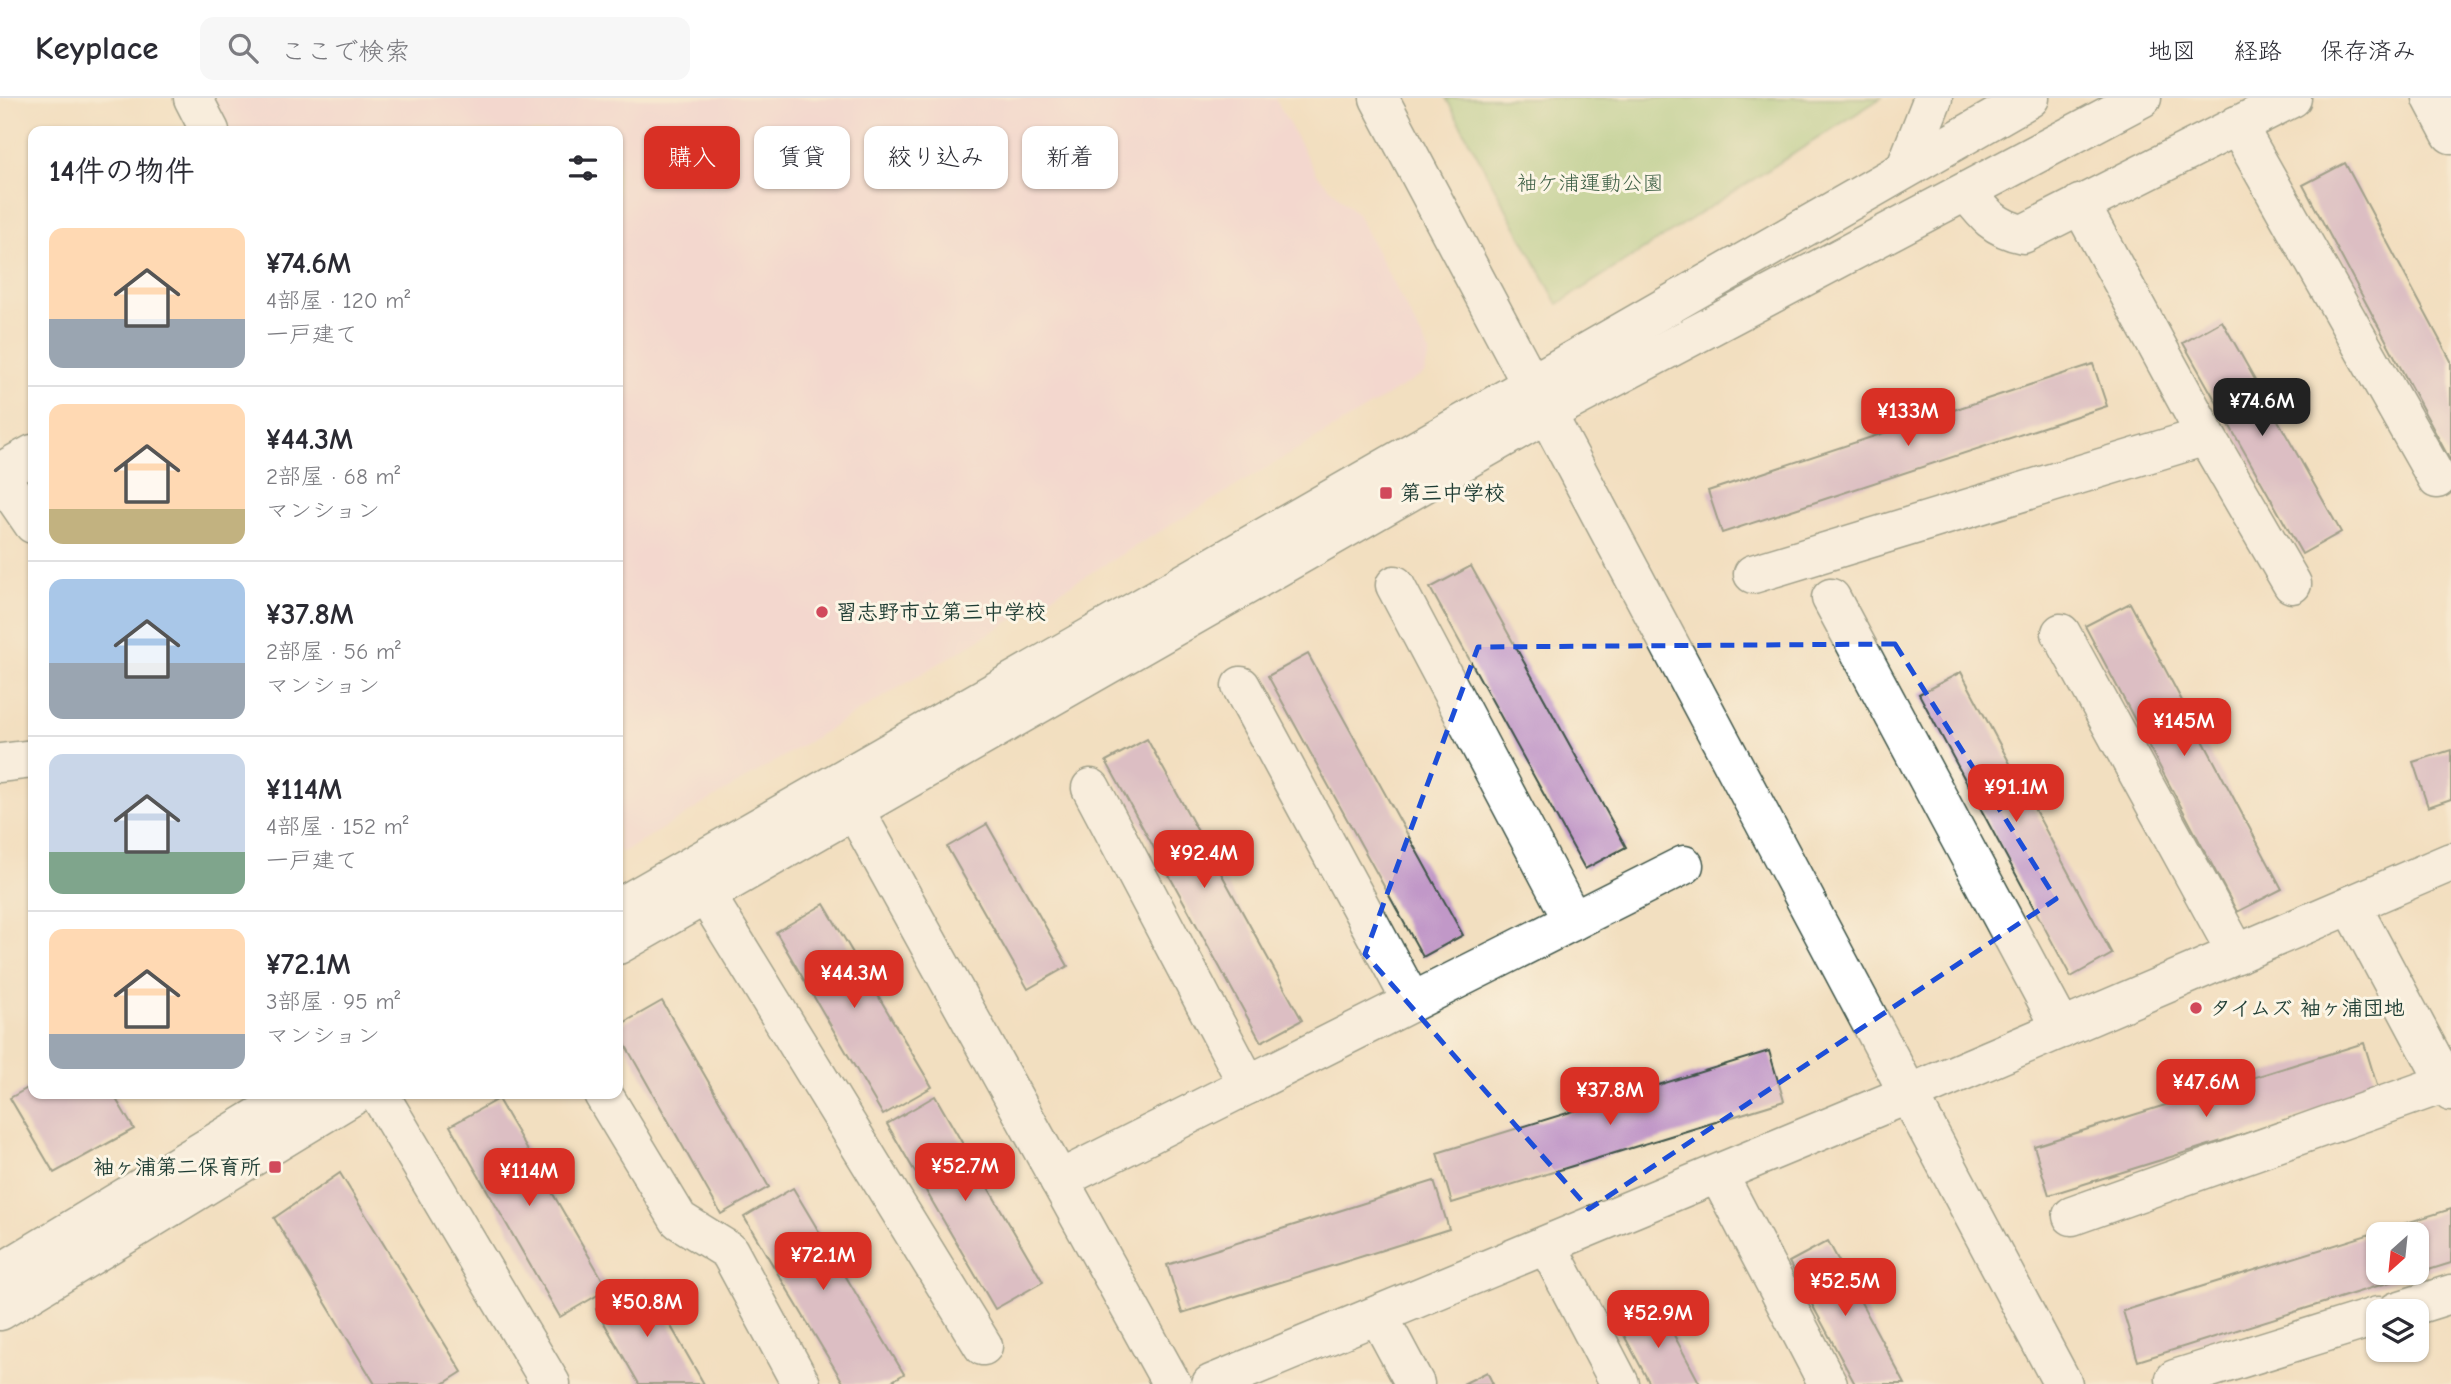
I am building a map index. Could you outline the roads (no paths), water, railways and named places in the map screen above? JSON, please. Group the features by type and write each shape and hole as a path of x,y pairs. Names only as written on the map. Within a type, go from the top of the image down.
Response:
{"street":[{"path":"193,98 207,126"},
{"path":"1379,98 2063,1384"},
{"path":"1906,167 1933,98"},
{"path":"625,914 846,796 1540,397 1906,167 2030,98"},
{"path":"1540,397 1967,192 2142,98"},
{"path":"1967,192 1986,219 2004,230 2022,234 2292,98"},
{"path":"2432,98 2451,134"},
{"path":"2237,125 2437,479"},
{"path":"2080,204 2206,436 2292,584"},
{"path":"1753,574 2206,436"},
{"path":"28,457 0,474 28,516"},
{"path":"1395,584 1573,921"},
{"path":"1830,598 2062,1029"},
{"path":"2061,633 2237,954"},
{"path":"1241,686 1412,1002"},
{"path":"0,763 28,760"},
{"path":"1091,788 1248,1085"},
{"path":"625,914 706,895 846,796"},
{"path":"846,796 1172,1384"},
{"path":"1211,1384 1909,1094 2451,862"},
{"path":"1059,1180 1684,865"},
{"path":"706,895 983,1346"},
{"path":"2072,1216 2449,1087 2351,905"},
{"path":"0,1272 288,1099"},
{"path":"0,1311 348,1099"},
{"path":"382,1099 551,1384"},
{"path":"606,1099 679,1220 729,1251 802,1384"},
{"path":"1718,1174 1828,1384"},
{"path":"1548,1245 1620,1384"},
{"path":"2429,1301 2451,1294"},
{"path":"1378,1315 1415,1384"},
{"path":"2175,1379 2366,1320"}],"place":[{"name":"第三中学校","path":"1386,493"},
{"name":"習志野市立第三中学校","path":"822,612"},
{"name":"タイムズ 袖ヶ浦団地","path":"2196,1008"},
{"name":"袖ヶ浦第二保育所","path":"275,1167"}],"park label":[{"name":"袖ケ浦運動公園","path":"1590,183"}]}
